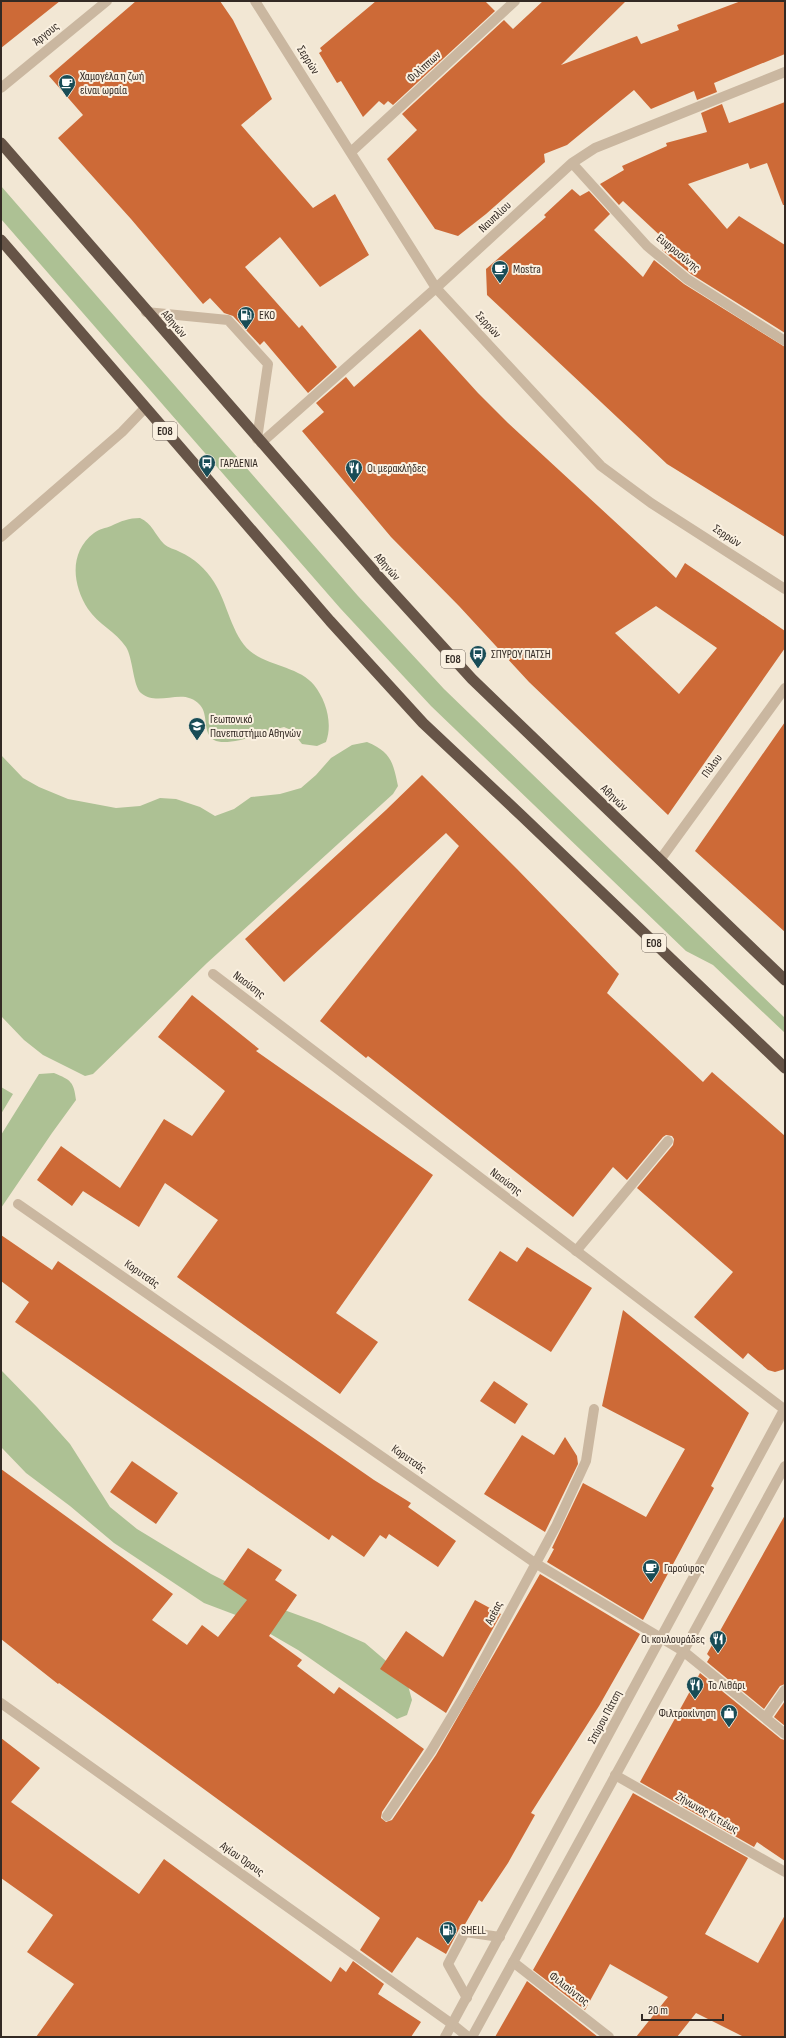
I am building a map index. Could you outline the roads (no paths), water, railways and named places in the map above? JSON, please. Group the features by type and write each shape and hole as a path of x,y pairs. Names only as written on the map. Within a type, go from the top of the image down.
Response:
{"highway":[{"name":"Αθηνών","path":"1,143 259,441 472,679 785,980"},
{"name":"ΕΟ8","path":"1,240 330,621 423,723 785,1068"}],"street":[{"name":"Άργους","path":"1,88 107,1"},
{"name":"Σερρών","path":"255,1 436,288 600,466 651,502 785,589"},
{"name":"Φιλίππων","path":"351,152 515,1"},
{"name":"Ναυπλίου","path":"259,441 436,288 572,163 595,148 785,72"},
{"name":"Ευφροσύνης","path":"572,163 647,246 687,279 785,341"},
{"path":"146,312 228,320 268,364 259,441"},
{"path":"1,537 122,432 145,408"},
{"name":"Πύλου","path":"660,860 785,688"},
{"name":"Ναούσης","path":"213,974 785,1409"},
{"path":"576,1251 668,1141"},
{"name":"Κορυτσάς","path":"18,1204 535,1563 662,1637 683,1651 785,1734"},
{"name":"Ασέας","path":"387,1816 431,1751 467,1691 556,1526 580,1476 587,1454 594,1409"},
{"name":"Σπύρου Πάτση","path":"445,2037 785,1409"},
{"path":"472,2037 785,1466"},
{"path":"766,1717 785,1690"},
{"name":"Αγίου Όρους","path":"1,1704 452,2024 468,2037"},
{"name":"Ζήνωνος Κιτιέως","path":"615,1776 785,1872"},
{"path":"467,1998 448,1964 465,1932 500,1937"},
{"name":"Φιλιούντος","path":"513,1962 609,2037"}],"place":[{"name":"Χαμογέλα η ζωή είναι ωραία","path":"67,98"},
{"name":"Mostra","path":"500,284"},
{"name":"EKO","path":"246,330"},
{"name":"ΓΑΡΔΕΝΙΑ","path":"207,478"},
{"name":"Οι μερακλήδες","path":"354,483"},
{"name":"ΣΠΥΡΟΥ ΠΑΤΣΗ","path":"478,669"},
{"name":"Γεωπονικό Πανεπιστήμιο Αθηνών","path":"197,741"},
{"name":"Γαρούφος","path":"651,1583"},
{"name":"Οι κουλουράδες","path":"718,1654"},
{"name":"Το Λιθάρι","path":"695,1700"},
{"name":"Φιλτροκίνηση","path":"729,1728"},
{"name":"SHELL","path":"448,1945"}]}
